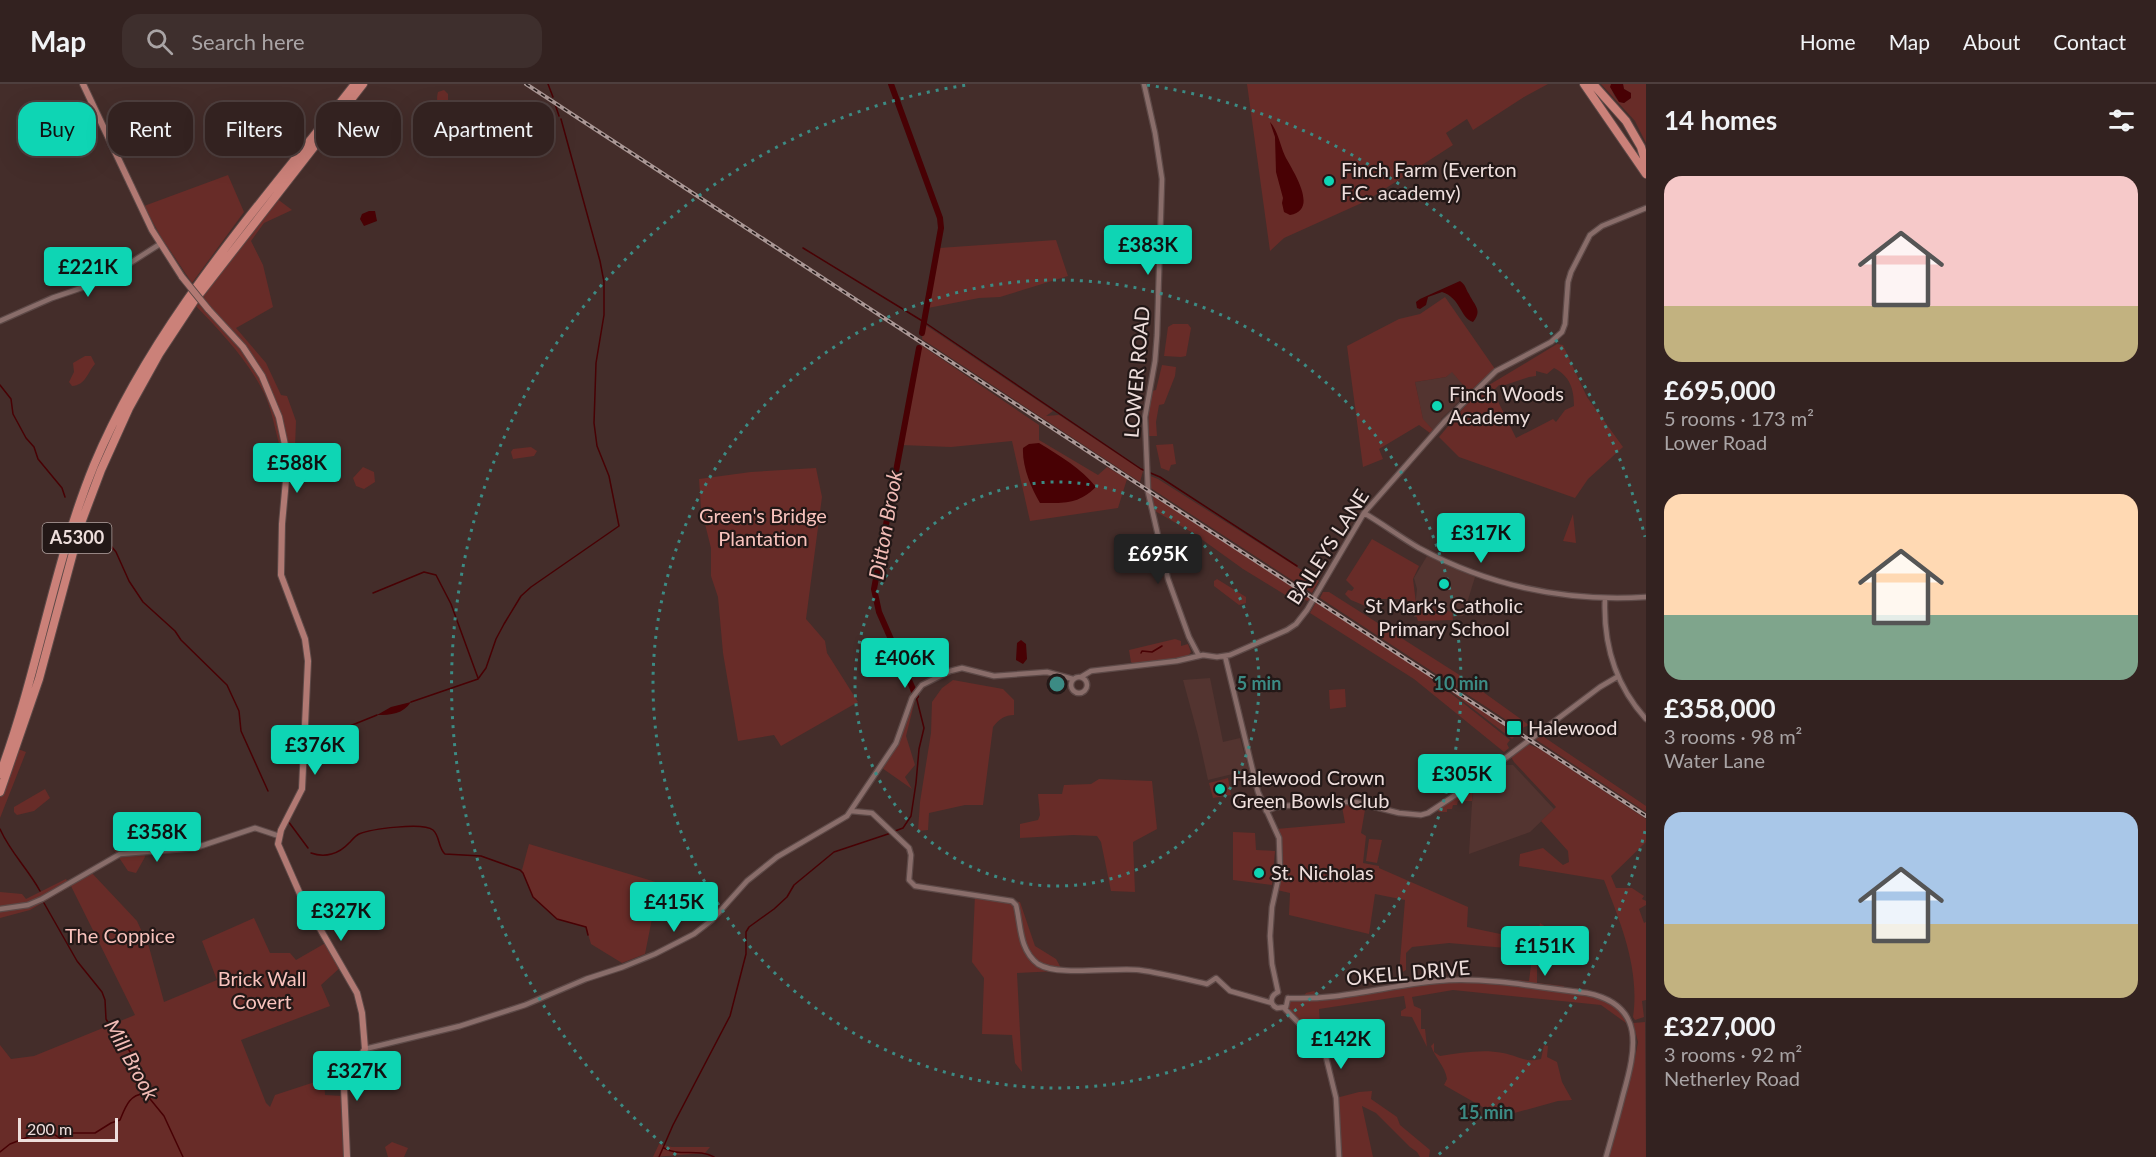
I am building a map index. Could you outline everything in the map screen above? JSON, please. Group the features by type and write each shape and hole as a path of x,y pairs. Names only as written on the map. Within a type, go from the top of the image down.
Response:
{"highway":[{"name":"A5300","path":"0,774 31,681 74,522 94,466 123,403 155,346 188,295 355,84"},
{"name":"A5300","path":"0,792 39,679 81,523 101,470 129,408 164,347 198,295 363,84"},
{"path":"1584,84 1646,174"},
{"path":"1593,84 1626,121 1641,147 1646,164"}],"main road":[{"path":"83,84 160,244 182,278 207,309 243,347 262,376 279,417 285,445 286,480 281,575 305,639 308,661 302,789 279,836 279,848 300,894 357,993 362,1013 365,1049 344,1088 347,1157"}],"street":[{"name":"LOWER ROAD","path":"1144,84 1162,179 1157,335 1145,417 1149,501 1167,576 1189,637 1199,656"},
{"name":"BAILEYS LANE","path":"1225,656 1296,624 1307,610 1364,513 1445,421 1502,367 1551,342 1562,332 1565,324 1568,282 1590,235 1602,226 1646,208"},
{"path":"0,321 52,298 102,281 160,244"},
{"path":"1364,513 1426,552 1484,576 1543,592 1605,598 1646,597"},
{"path":"1605,598 1606,636 1617,677 1646,720"},
{"path":"365,1049 460,1026 525,1005 586,979 623,968 672,946 706,926 747,881 777,857 840,821 851,811 896,743 914,695 922,685 950,671 962,668 994,676 1047,672 1073,680 1091,671 1199,656 1225,656 1258,792 1279,838 1280,871 1272,907 1270,936 1272,964 1278,992"},
{"path":"1060,675 1073,691 1080,693 1087,689 1087,682 1096,671"},
{"path":"1081,677 1087,682"},
{"path":"1266,811 1276,807 1341,801 1366,804 1399,813 1421,815 1428,813 1463,790 1600,687 1617,677"},
{"path":"1071,686 1073,680"},
{"path":"851,811 872,813 903,842 911,852 909,880 915,886 1012,901 1016,905 1025,947 1039,964 1062,970 1137,970 1207,984 1216,978 1230,992 1272,1003 1277,1008 1284,1008 1324,1049 1336,1098 1338,1157"},
{"path":"0,909 42,900 120,854 195,848 255,828 279,836"},
{"name":"OKELL DRIVE","path":"1288,998 1320,997 1461,980 1587,993 1612,1001 1629,1018 1635,1044 1632,1065 1606,1157"},
{"path":"1278,992 1283,992 1288,998 1284,1008"},
{"path":"1272,1003 1272,998 1278,992"}],"shaded area":[{"path":"1611,84 1623,84 1624,89 1631,93 1631,98 1624,103 1619,102 1610,87"},
{"path":"1270,122 1298,180 1303,198 1303,206 1299,212 1290,215 1284,212 1282,203 1283,198 1276,172 1275,137"},
{"path":"375,211 377,221 364,226 360,219 362,214"},
{"path":"1460,281 1477,308 1473,322 1465,316 1453,299 1442,292 1428,297 1426,305 1420,309 1417,308 1416,302 1420,299"},
{"name":"Finch Woods Academy","path":"1452,371 1469,392 1433,430 1423,420 1415,382 1446,377"},
{"path":"1039,443 1077,468 1096,487 1076,500 1063,503 1040,503 1028,477 1023,455 1023,448 1029,444"},
{"name":"St Mark's Catholic Primary School","path":"1427,556 1475,577 1463,616 1414,617 1417,589 1414,578"},
{"path":"1021,640 1026,644 1027,659 1023,664 1016,660 1017,643"},
{"path":"1210,678 1223,742 1240,738 1249,770 1208,780 1183,680"},
{"path":"411,702 396,713 377,715 391,707"},
{"path":"1506,765 1513,765 1554,809 1530,832 1469,854 1473,786"}],"green space":[{"name":"Finch Farm (Everton F.C. academy)","path":"1247,84 1548,84 1473,130 1467,119 1446,133 1453,145 1366,201 1284,238 1270,251"},
{"path":"1601,84 1611,84 1614,96 1624,103 1631,98 1631,93 1624,89 1623,84 1646,84 1646,143 1635,121"},
{"path":"444,90 448,94 448,102 437,102 438,92"},
{"path":"228,175 244,212 192,283 161,237 144,206"},
{"path":"276,198 292,210 264,223 251,241 263,265 273,307 236,328 266,363 281,395 287,396 296,421 295,447 280,447 264,393 250,369 233,346 195,305"},
{"path":"1056,240 1068,276 1000,297 979,298 928,308 939,248"},
{"path":"1445,297 1495,369 1469,392 1452,372 1446,377 1415,382 1423,419 1433,430 1430,433 1419,425 1379,449 1383,459 1363,467 1347,346 1399,319 1420,314"},
{"path":"924,324 1053,411 1046,416 1059,415 1143,471 1140,482 922,339"},
{"path":"1173,324 1188,324 1191,328 1186,356 1164,356 1168,327"},
{"path":"1557,344 1563,345 1587,397 1623,447 1588,479 1575,498 1459,457 1439,437 1466,405 1489,385","holes":["1554,368 1570,384 1574,406 1565,410 1556,422 1553,419 1516,438 1491,387 1494,390 1499,385 1536,376 1536,371 1547,374"]},
{"path":"921,345 1039,425 1039,440 1098,475 1107,467 1127,479 1118,508 1030,521 1012,441 951,447 901,445"},
{"path":"85,356 91,356 95,364 83,381 72,386 69,382 74,372 73,363"},
{"path":"1162,365 1176,367 1175,376 1164,404 1159,405 1156,422 1157,436 1148,436 1149,403 1152,391 1156,390"},
{"path":"1173,444 1176,464 1171,465 1169,471 1161,468 1156,445"},
{"path":"531,447 537,451 534,456 513,459 511,452 513,449"},
{"path":"363,467 374,472 375,482 364,489 356,486 353,478"},
{"name":"Green's Bridge Plantation","path":"816,468 822,497 806,619 825,641 827,653 858,702 781,746 774,735 738,741 723,653 718,597 711,576 711,548 701,508 699,479 751,472"},
{"path":"1148,475 1158,479 1319,581 1312,593 1149,487"},
{"path":"1150,494 1310,598 1308,601 1287,596 1243,569 1193,533 1155,511"},
{"path":"1573,514 1576,543 1563,541"},
{"path":"1372,539 1419,566 1413,579 1416,603 1422,603 1441,612 1444,609 1452,613 1453,620 1418,621 1413,606 1406,599 1380,599 1370,608 1351,600 1345,594 1354,588 1346,580"},
{"path":"1217,579 1246,597 1246,603 1239,605 1214,586 1214,581"},
{"path":"1323,592 1329,592 1458,674 1529,725 1520,729 1320,598"},
{"path":"1316,602 1420,669 1510,740 1507,744 1509,748 1504,752 1414,679 1310,613"},
{"path":"1175,639 1181,641 1181,646 1188,644 1191,652 1187,657 1133,664 1131,662 1129,650"},
{"path":"1431,676 1511,730 1514,737 1512,739"},
{"path":"953,680 1003,689 1014,700 1014,715 1002,718 993,727 983,805 965,805 929,813 928,830 918,831 920,802 931,733 932,702 942,688"},
{"path":"1345,689 1346,707 1330,709 1329,690"},
{"path":"916,696 906,736 915,765 905,777 912,789 882,768 893,751"},
{"path":"1541,735 1646,806 1646,812 1535,739"},
{"path":"1528,744 1540,749 1646,819 1646,842 1611,876 1616,888 1632,888 1644,896 1642,899 1646,901 1646,905 1639,909 1644,923 1646,922 1646,1000 1642,1001 1644,1017 1635,1020 1633,1017 1634,982 1628,947 1604,880 1519,866 1520,854 1543,848 1563,865 1569,862 1568,851 1541,821 1556,807 1511,757"},
{"path":"18,749 26,752 0,818 0,793"},
{"name":"Halewood Crown Green Bowls Club","path":"1228,778 1231,795 1213,798 1209,783"},
{"path":"1099,779 1152,781 1157,829 1133,842 1135,892 1111,891 1101,842 1097,836 1020,838 1020,824 1038,820 1040,815 1038,794 1062,794 1064,785 1091,784"},
{"path":"1473,782 1472,801 1458,801 1452,809 1447,809 1447,812 1439,812 1436,809"},
{"path":"45,789 50,798 34,811 17,815 14,812 14,807"},
{"path":"1341,801 1366,804 1361,833 1366,836 1363,863 1379,866 1379,868 1468,907 1467,927 1537,939 1540,923 1555,933 1560,948 1554,946 1540,951 1449,943 1412,947 1406,953 1406,970 1399,974 1405,900 1375,894 1369,934 1289,915 1290,893 1277,890 1282,864 1276,829 1345,823"},
{"path":"1233,832 1255,833 1256,850 1275,851 1272,885 1233,880"},
{"path":"1369,839 1382,840 1377,863 1366,861"},
{"path":"529,844 659,883 645,954 622,963 591,944 586,927 557,919 533,897 522,870"},
{"path":"143,846 145,857 136,873 128,871 114,850"},
{"path":"90,871 137,921 149,947 164,1002 217,980 202,941 254,918 270,953 290,953 296,960 329,941 343,965 321,985 330,1006 241,1040 266,1103 270,1107 275,1095 324,1079 325,1095 342,1096 345,1157 0,1157 0,1045 11,1059 34,1056 135,1015 71,886 30,910 0,918 0,892 22,894 26,899 66,879 69,884"},
{"path":"975,895 1020,902 1035,946 1056,959 1061,968 1058,971 1017,973 1022,1072 1015,1063 1012,1035 982,1034 984,978 972,962"},
{"path":"1531,965 1537,965 1537,983 1564,986 1564,990 1606,998 1622,1009 1633,1028 1601,1005 1453,990 1412,997 1414,1006 1421,1009 1421,1029 1425,1029 1427,1047 1412,1017 1401,1016 1401,1011 1406,1008 1404,996 1319,1009 1321,1040 1284,1008 1288,998 1302,999 1306,993 1314,991 1321,997 1447,980 1498,983 1498,979 1529,981"},
{"path":"1645,1022 1646,1157 1609,1157 1638,1042 1633,1023"},
{"path":"1544,1045 1548,1046 1547,1057 1557,1062 1562,1082 1572,1100 1558,1101 1500,1117 1444,1085 1447,1079 1434,1052 1440,1056 1487,1051 1530,1060 1541,1059"},
{"path":"1372,1091 1371,1099 1397,1117 1400,1125 1430,1150 1429,1157 1420,1157 1376,1113 1362,1106 1373,1157 1337,1157 1336,1098"},
{"path":"392,1142 408,1148 404,1157 388,1157 385,1147"},
{"path":"659,1144 672,1147 710,1147 705,1153 653,1157"}],"waterway":[{"path":"548,84 553,97"},
{"name":"Ditton Brook","path":"891,84 940,218 941,228 922,333"},
{"path":"555,104 559,116"},
{"path":"411,702 478,679 486,668 496,639 521,596 619,526 609,476 597,446 594,423 596,363 604,315 604,282 561,119"},
{"path":"803,248 924,322 1141,469 1160,477 1297,566"},
{"name":"Ditton Brook","path":"916,696 879,612 874,589 919,348"},
{"path":"0,385 11,399 13,414 26,438 34,447 38,459 62,488 65,497"},
{"path":"92,528 116,552 129,581 143,602 175,631 181,640 227,685 239,711 241,731 268,791"},
{"path":"373,593 424,572 436,575 451,604 478,678"},
{"path":"1141,653 1142,651 1152,652 1162,646"},
{"path":"895,831 903,828 911,816 919,749 924,728 916,696"},
{"path":"330,734 377,715"},
{"path":"288,821 308,848"},
{"path":"311,853 327,855 336,852 365,832 397,827 427,828 433,830 445,854 481,856 520,870 533,897 557,919 586,927 588,935"},
{"name":"Mill Brook","path":"0,829 40,891"},
{"path":"659,1157 673,1125 730,1016 746,954 746,932 749,927 774,909 787,897 794,885 834,852 891,833"},
{"name":"Mill Brook","path":"44,903 77,961 102,992 106,1019 117,1038 134,1058 146,1094 164,1116 183,1157"},
{"path":"0,1152 10,1144 49,1129 52,1129 60,1138 73,1133 95,1133 120,1120 132,1099 145,1094"},
{"path":"664,1148 670,1151 702,1153 714,1157"}],"railway":[{"path":"526,84 1646,816"}],"place":[{"name":"Finch Farm (Everton F.C. academy)","path":"1329,181"},
{"name":"Finch Woods Academy","path":"1437,406"},
{"name":"St Mark's Catholic Primary School","path":"1444,584"},
{"name":"Halewood","path":"1514,728"},
{"name":"Halewood Crown Green Bowls Club","path":"1220,789"},
{"name":"St. Nicholas","path":"1259,873"}],"park label":[{"name":"The Coppice","path":"120,936"},
{"name":"Brick Wall Covert","path":"262,990"}]}
